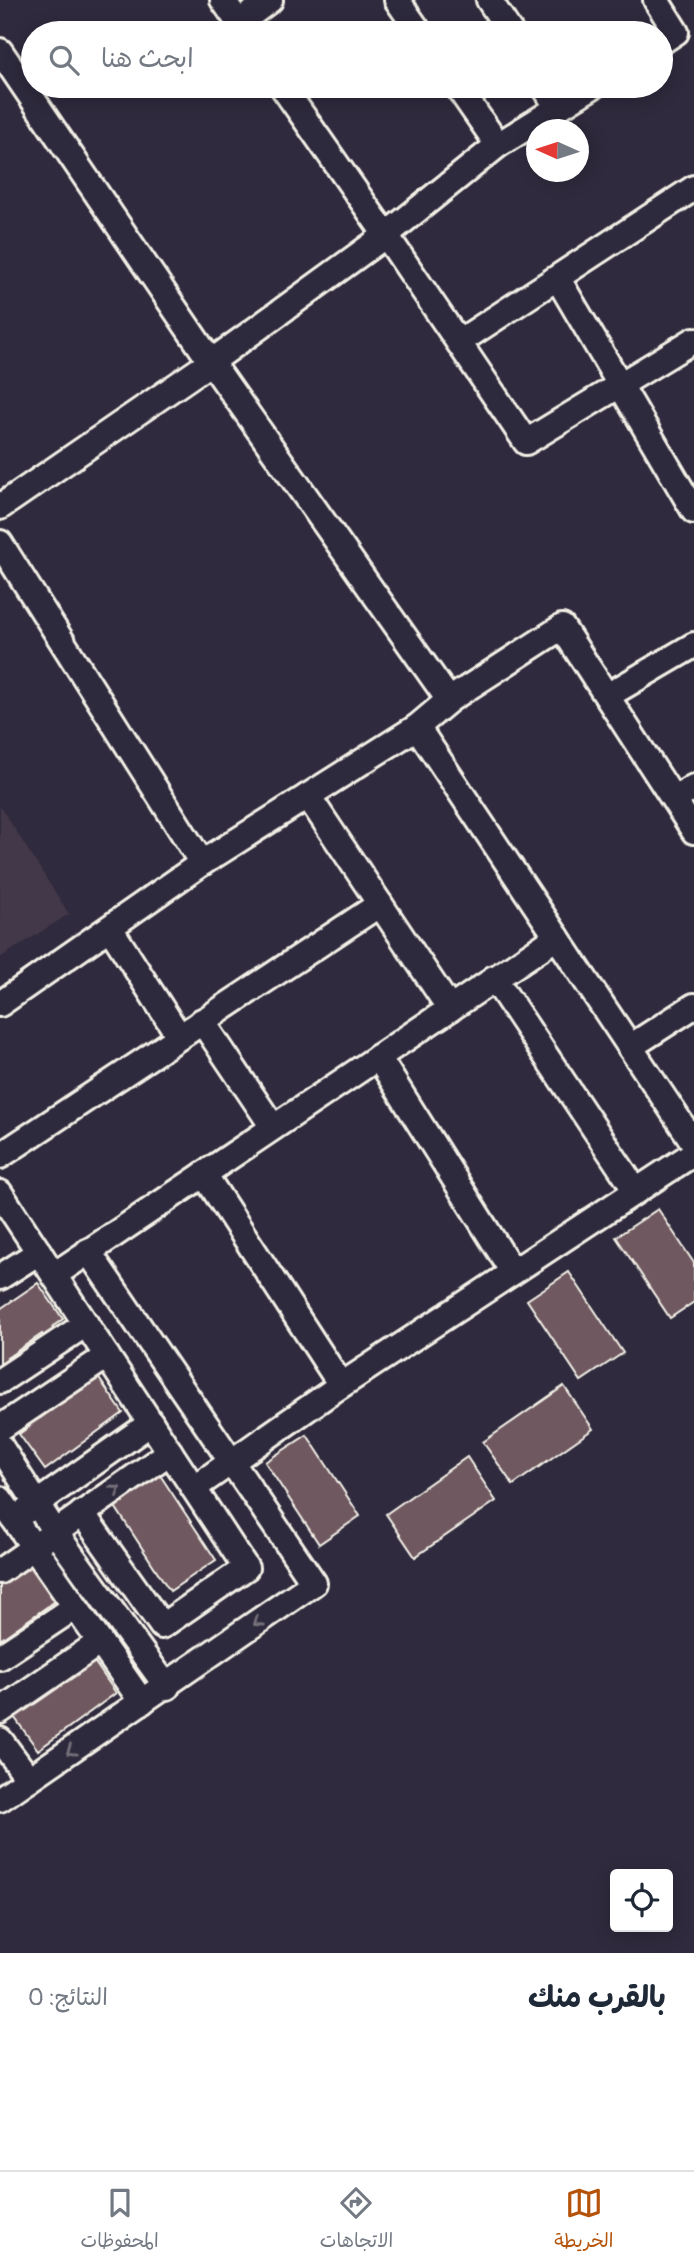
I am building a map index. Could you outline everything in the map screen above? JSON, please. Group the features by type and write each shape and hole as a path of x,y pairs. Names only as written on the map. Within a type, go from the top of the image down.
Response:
{"street":[{"path":"223,0 237,21"},
{"path":"249,21 270,0"},
{"path":"397,0 412,21"},
{"path":"489,0 502,21"},
{"path":"656,0 669,21"},
{"path":"0,51 21,82"},
{"path":"32,98 211,362 449,700"},
{"path":"290,98 526,442 694,340"},
{"path":"465,98 498,145"},
{"path":"552,98 558,108"},
{"path":"0,507 211,362 386,235 498,145 574,98"},
{"path":"459,342 694,188"},
{"path":"558,279 691,500"},
{"path":"0,543 202,863"},
{"path":"0,1004 202,863 417,727 449,700 562,627 607,696 685,793 694,831"},
{"path":"607,696 694,645"},
{"path":"417,727 694,1143"},
{"path":"308,796 450,1009"},
{"path":"0,1156 380,904"},
{"path":"110,928 179,1036"},
{"path":"54,1275 557,937"},
{"path":"495,978 636,1191"},
{"path":"630,1047 694,1006"},
{"path":"201,1021 273,1127"},
{"path":"378,1056 513,1272"},
{"path":"194,1488 341,1385 694,1153"},
{"path":"204,1174 341,1385"},
{"path":"0,1193 246,1569 162,1626 82,1513"},
{"path":"0,1799 167,1687 314,1583 88,1251"},
{"path":"0,1278 39,1252"},
{"path":"0,1381 86,1324"},
{"path":"0,1428 107,1356"},
{"path":"14,1520 151,1423"},
{"path":"0,1446 55,1532 167,1687"},
{"path":"0,1571 170,1452"},
{"path":"0,1499 142,1702"},
{"path":"0,1657 75,1607"},
{"path":"0,1710 100,1642"},
{"path":"0,1740 29,1779"}],"shaded area":[{"path":"0,806 69,914 0,958"}],"building":[{"path":"658,1209 694,1263 694,1302 670,1318 616,1237"},
{"path":"569,1272 623,1353 581,1381 527,1300"},
{"path":"38,1283 63,1319 52,1327 55,1331 44,1338 42,1334 7,1358 10,1361 0,1368 0,1309"},
{"path":"98,1377 123,1413 45,1470 19,1434 30,1426 27,1422 37,1414 40,1418 74,1394 72,1391 87,1379 89,1383"},
{"path":"564,1386 593,1429 513,1485 483,1442"},
{"path":"307,1435 360,1516 319,1544 265,1462"},
{"path":"467,1457 496,1501 415,1557 386,1514"},
{"path":"160,1475 216,1560 170,1591 114,1505"},
{"path":"32,1563 58,1599 0,1640 0,1586"},
{"path":"91,1657 116,1693 38,1750 12,1714"}]}
